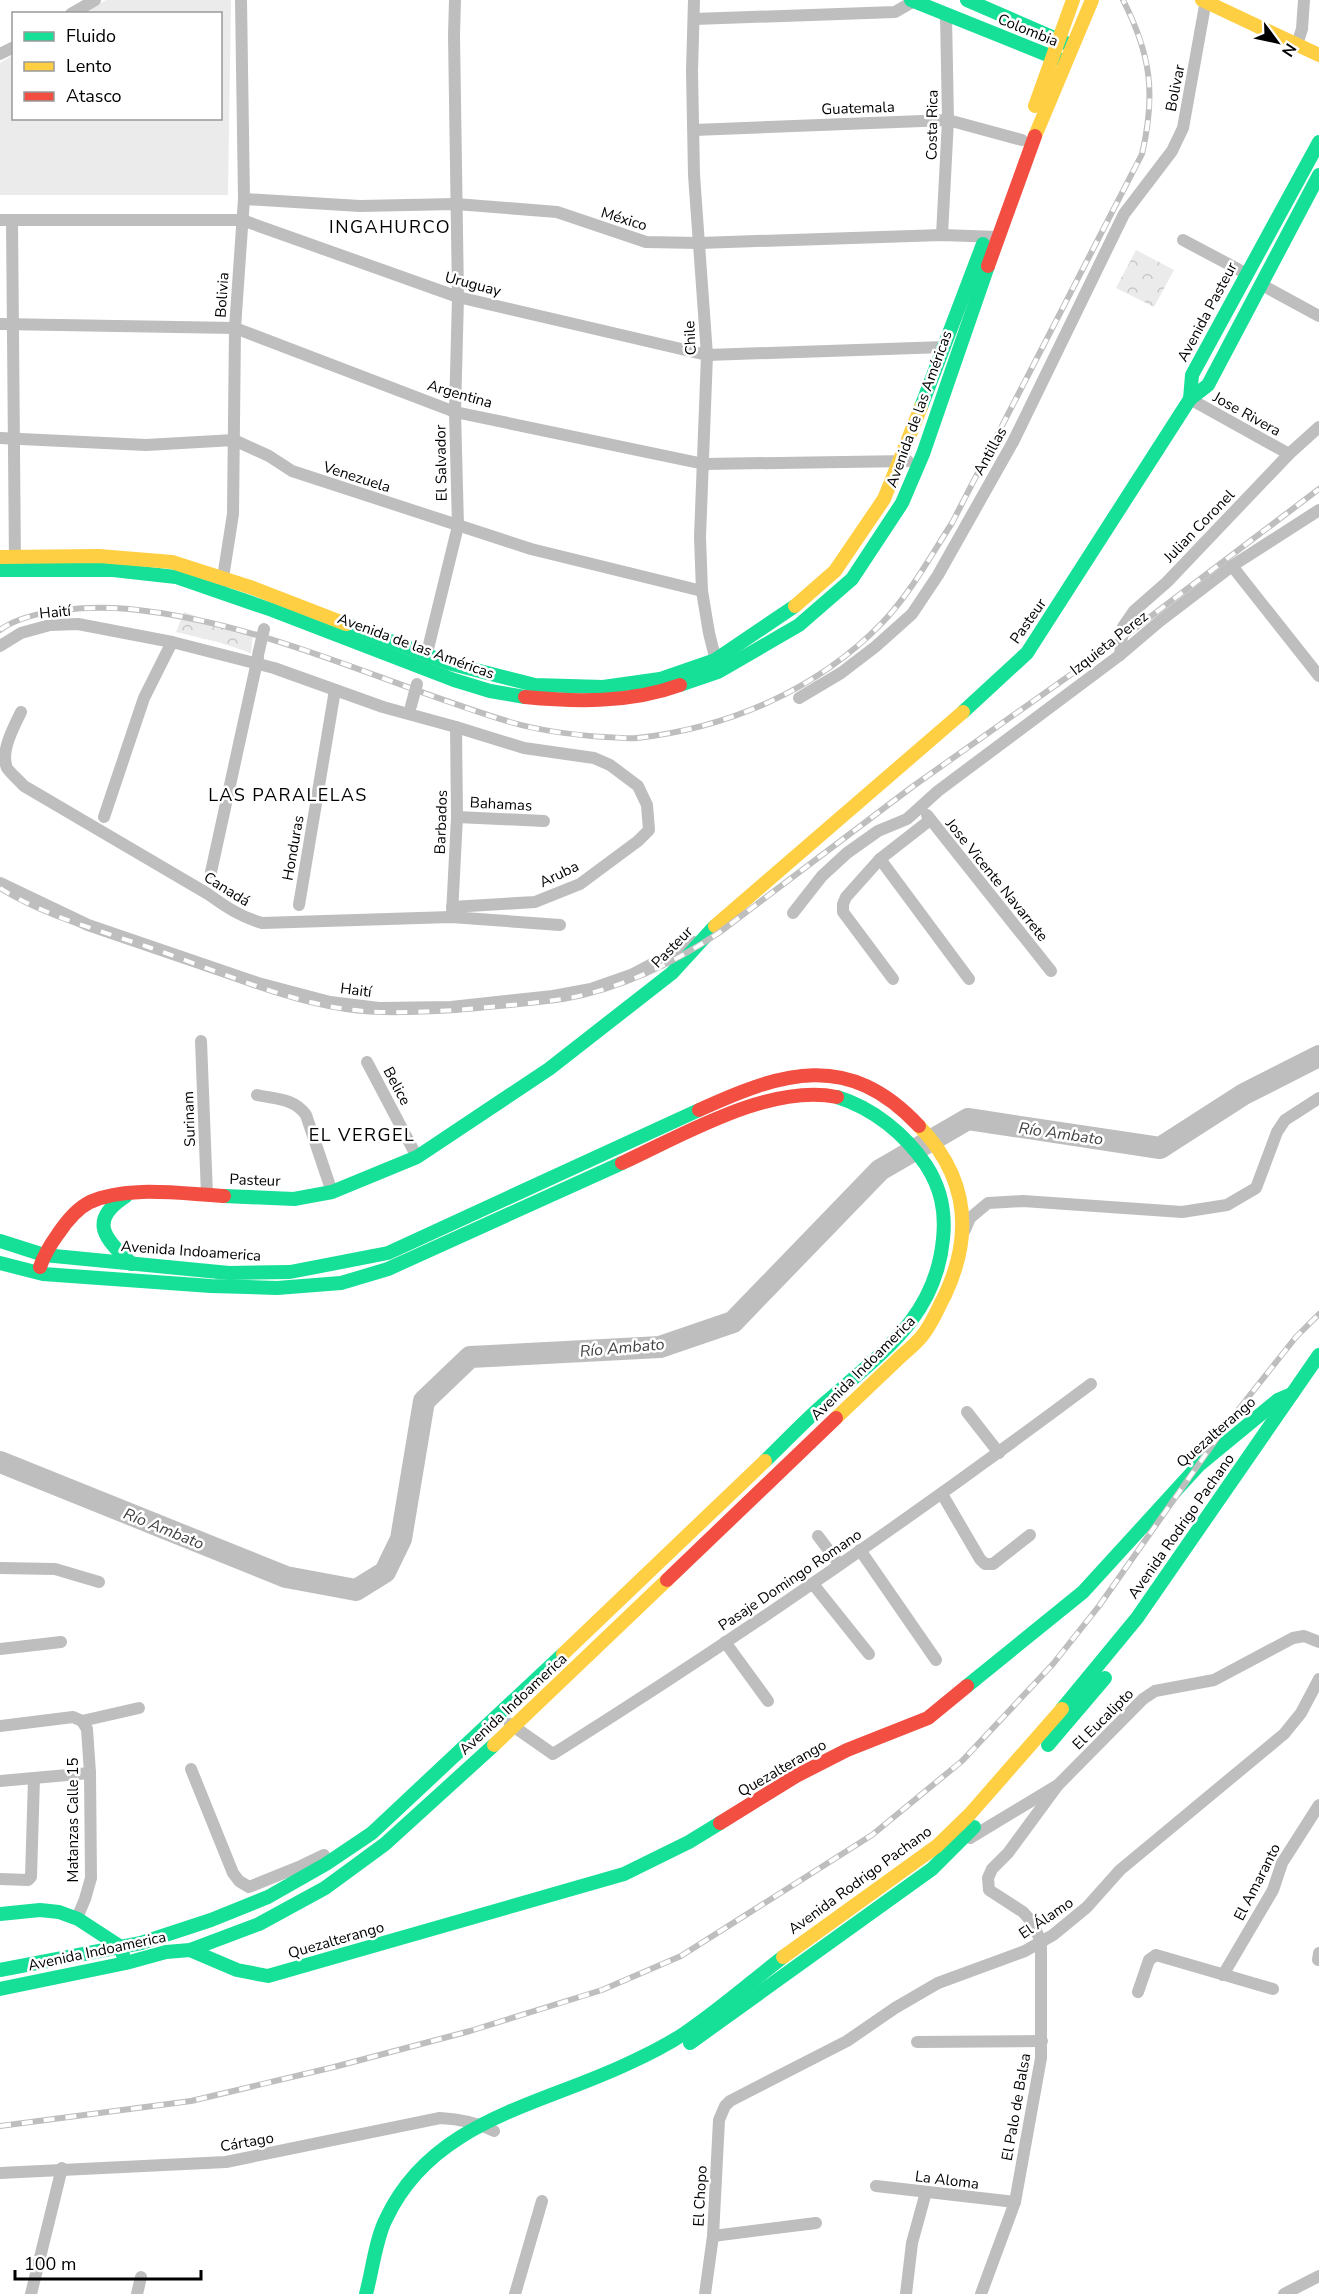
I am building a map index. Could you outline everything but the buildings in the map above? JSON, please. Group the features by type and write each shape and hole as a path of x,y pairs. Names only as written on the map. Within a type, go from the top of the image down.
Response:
{"main road":[{"name":"Colombia","path":"967,0 1072,46"},
{"name":"Avenida de las Américas","path":"222,584 272,610 425,662 448,663 535,685 603,687 660,679 717,666 799,625 852,579 902,503 920,462 1022,140 1073,0"},
{"name":"Colombia","path":"913,1 1067,63"},
{"path":"1205,1 1319,55"},
{"name":"Avenida de las Américas","path":"717,666 786,614 835,571 884,499 945,347 1090,5"},
{"name":"Avenida Pasteur","path":"1190,399 1192,375 1319,142"},
{"path":"1190,399 1208,385 1319,175"},
{"name":"Pasteur","path":"38,1275 44,1255 67,1220 88,1203 104,1197 133,1192 294,1198 332,1192 417,1157 558,1062 672,973 712,928 991,688 1027,653 1190,399"},
{"name":"Avenida de las Américas","path":"0,570 15,564 99,556 172,562 222,584 425,662"},
{"name":"Avenida de las Américas","path":"0,557 15,564"},
{"name":"Avenida Indoamerica","path":"0,1241 44,1255 229,1273 291,1272 388,1253 739,1092 775,1078 819,1074 856,1081 882,1096 914,1120 934,1142 951,1170 962,1207 960,1243 951,1285 923,1335 514,1726 385,1845 324,1888 259,1924 190,1950 166,1952 126,1963 0,1989"},
{"name":"Avenida Indoamerica","path":"0,1263 38,1275 265,1289 315,1286 369,1276 416,1257 741,1109 782,1096 813,1094 839,1097 866,1107 902,1135 933,1177 944,1207 943,1242 937,1272 927,1298 912,1322 861,1372 820,1407 499,1716 372,1833 326,1864 278,1891 212,1920 121,1947 0,1970"},
{"path":"132,1264 106,1239 103,1227 105,1214 111,1204 133,1192"},
{"name":"Avenida Rodrigo Pachano","path":"366,2294 385,2220 404,2189 424,2165 452,2141 480,2124 625,2065 685,2033 818,1930 937,1846 970,1814 1084,1684 1137,1618 1319,1355"},
{"name":"Avenida Rodrigo Pachano","path":"379,2294 389,2243 399,2217 417,2190 462,2148 494,2131 631,2076 713,2028 916,1880 956,1847 1084,1706 1155,1615 1319,1376"},
{"name":"Quezalterango","path":"190,1950 242,1971 268,1976 624,1874 689,1842 796,1776 847,1750 928,1719 1074,1599 1107,1568 1199,1465 1278,1400 1294,1394"},
{"path":"0,1914 33,1910 56,1912 77,1918 121,1947 126,1963"}],"street":[{"path":"74,12 94,0"},
{"name":"Bolivia","path":"222,584 233,514 236,328 244,199 241,0"},
{"name":"El Salvador","path":"410,710 425,662 458,526 455,412 458,297 455,0"},
{"name":"Chile","path":"694,0 694,175 707,355 700,537 702,591 708,633 717,666"},
{"path":"1297,44 1302,29 1304,0"},
{"path":"694,19 895,12 913,1"},
{"name":"Bolivar","path":"1154,175 1172,152 1183,128 1205,1"},
{"name":"Costa Rica","path":"942,235 948,120 946,15"},
{"name":"Guatemala","path":"694,130 948,120 1022,140"},
{"name":"Antillas","path":"799,698 841,673 912,614 938,575 1013,442 1124,214 1154,175"},
{"name":"México","path":"244,199 360,206 456,204 557,212 646,242 699,243 942,235 992,236"},
{"path":"6,220 6,324 14,438 15,564"},
{"name":"Uruguay","path":"6,220 242,220 458,297 707,355 945,347"},
{"path":"1183,240 1247,274"},
{"path":"1262,285 1319,316"},
{"name":"Argentina","path":"6,324 236,328 455,412 704,464 920,462"},
{"name":"Jose Rivera","path":"1190,399 1289,454"},
{"name":"Julian Coronel","path":"1120,655 1123,627 1134,611 1167,582 1289,454 1319,427"},
{"name":"Venezuela","path":"0,438 146,445 234,440 269,456 292,471 458,526 531,549 702,591"},
{"name":"Izquieta Perez","path":"793,913 822,876 847,853 878,831 907,819 947,784 1120,655 1232,566 1319,510"},
{"path":"1232,566 1319,676"},
{"path":"211,872 264,629 272,610"},
{"name":"Haití","path":"0,646 21,633 50,625 78,624 258,660 335,690"},
{"path":"104,817 144,698 172,642"},
{"path":"335,690 410,710 456,727"},
{"name":"Honduras","path":"298,905 335,690"},
{"name":"Canadá","path":"21,712 6,745 4,756 7,768 24,786 208,894 234,913 262,923 452,912 560,925"},
{"name":"Aruba","path":"452,912 536,902 580,884 638,841 649,830 647,805 638,786 610,765 594,758 524,748 456,727"},
{"name":"Barbados","path":"452,912 457,817 456,727"},
{"name":"Jose Vicente Navarrete","path":"922,806 930,820 1051,971"},
{"name":"Bahamas","path":"457,817 544,821"},
{"path":"892,979 843,912 843,904 846,897 880,859 930,820"},
{"path":"880,859 969,979"},
{"name":"Haití","path":"0,883 88,925 258,983 330,1002 379,1008 452,1007 553,996 591,989 631,975 664,959 712,928"},
{"name":"Surinam","path":"201,1041 207,1195"},
{"name":"Belice","path":"367,1062 417,1157"},
{"path":"257,1095 288,1101 299,1106 306,1114 332,1192"},
{"path":"960,1243 970,1218 988,1203 1023,1201 1182,1212 1227,1205 1256,1188 1277,1132 1285,1120 1319,1098"},
{"name":"Pasaje Domingo Romano","path":"499,1716 553,1754 672,1680 813,1584 999,1453 1091,1384"},
{"path":"967,1412 999,1453"},
{"path":"942,1494 985,1564 993,1564 1030,1535"},
{"path":"818,1536 839,1564"},
{"path":"860,1550 936,1659"},
{"path":"0,1568 55,1569 99,1582"},
{"path":"813,1584 869,1654"},
{"name":"El Eucalipto","path":"956,1847 1058,1785 1143,1699 1155,1691 1214,1680 1293,1638 1304,1636 1319,1642"},
{"path":"0,1649 61,1642"},
{"path":"725,1642 768,1701"},
{"name":"El Álamo","path":"730,2101 847,2041 895,2008 938,1983 1025,1951 1071,1921 1087,1907 1120,1870 1284,1734 1301,1713 1319,1679"},
{"path":"0,1725 73,1717 82,1721 139,1708"},
{"name":"Matanzas Calle 15","path":"77,1918 86,1899 91,1878 90,1773 87,1729 82,1721"},
{"path":"191,1769 233,1873 239,1881 249,1887 324,1855 382,1815 433,1768 444,1767"},
{"path":"0,1781 90,1773"},
{"path":"0,1879 28,1880 31,1876 34,1778"},
{"name":"El Palo de Balsa","path":"981,2294 1015,2202 1041,2058 1042,2041 1041,1941 1031,1921 1023,1912 989,1890 988,1885 992,1869 1008,1853 1058,1785"},
{"name":"El Amaranto","path":"1223,1975 1274,1890 1282,1863 1319,1805"},
{"path":"1138,1992 1149,1960 1156,1955 1273,1989"},
{"path":"917,2042 1042,2041"},
{"name":"El Chopo","path":"705,2294 713,2236 719,2120 725,2106 730,2101"},
{"name":"Cártago","path":"0,2173 226,2162 440,2118 460,2119 480,2124 494,2131"},
{"path":"31,2294 62,2169"},
{"name":"La Aloma","path":"876,2186 1015,2202"},
{"path":"906,2294 912,2243 926,2193"},
{"path":"515,2294 542,2202"},
{"path":"713,2236 816,2223"},
{"path":"1284,2294 1319,2276"},
{"path":"137,2294 141,2277"}],"green space":[{"path":"106,0 231,0 228,195 0,195 0,63 12,56 12,120 222,120 222,12 85,12"},
{"path":"1136,250 1174,270 1154,307 1116,288"},
{"path":"184,612 253,636 251,653 176,632"}],"waterway":[{"name":"Río Ambato","path":"0,1462 286,1577 356,1590 385,1572 401,1539 424,1401 470,1357 660,1347 733,1322 880,1170 968,1119 1160,1148 1244,1094 1319,1056"}],"railway":[{"path":"0,630 28,617 62,610 129,609 178,616 275,640 510,722 557,732 605,737 637,738 705,725 769,702 800,686 857,647 892,612 919,575 952,523 1142,154 1149,112 1148,75 1140,39 1123,0"},
{"path":"0,888 35,907 74,922 248,983 322,1005 359,1011 455,1010 563,999 604,989 645,974 720,932 912,787 1121,639 1319,489"},
{"path":"0,2126 191,2101 334,2067 470,2031 602,1990 681,1956 872,1835 962,1761 1053,1664 1099,1606 1227,1424 1296,1337 1319,1314"}],"traffic: fast":[{"path":"911,0 1065,62"},
{"path":"967,0 1068,44"},
{"path":"1190,399 1192,375 1319,142"},
{"path":"963,712 1027,653 1190,399 1208,385 1319,175"},
{"path":"921,407 983,244"},
{"path":"680,685 718,672 799,625 852,579 902,503 923,454 988,266"},
{"path":"0,570 113,570 176,577 272,610 454,680 490,691 525,697"},
{"path":"346,624 448,663 535,685 603,687 660,679 715,660 795,606"},
{"path":"224,1196 294,1199 332,1192 417,1157 549,1069 672,973 715,926"},
{"path":"765,1461 814,1413 888,1347 904,1329 930,1289 938,1266 943,1239 943,1209 939,1191 926,1165 887,1123 863,1108 837,1097"},
{"path":"0,1241 44,1255 229,1273 290,1272 388,1253 699,1110"},
{"path":"0,1263 43,1274 211,1286 277,1288 341,1283 388,1269 622,1163"},
{"path":"126,1196 107,1214 104,1230 114,1246 132,1264"},
{"path":"1062,1709 1137,1618 1319,1355"},
{"path":"967,1686 1083,1592 1199,1465 1278,1400 1292,1394"},
{"path":"0,1970 141,1943 211,1920 268,1897 326,1864 372,1833 563,1654"},
{"path":"1048,1745 1105,1678"},
{"path":"0,1989 126,1963 166,1952 190,1950 259,1924 325,1888 385,1844 494,1745"},
{"path":"190,1950 237,1970 268,1976 624,1874 689,1842 720,1823"},
{"path":"690,2043 932,1869 974,1827"},
{"path":"0,1914 40,1910 59,1912 78,1919 121,1947 123,1955"},
{"path":"366,2294 377,2245 386,2219 406,2186 430,2160 458,2138 489,2121 625,2065 671,2042 710,2015 783,1957"}],"traffic: slow":[{"path":"1035,106 1073,0"},
{"path":"1035,136 1092,0"},
{"path":"1202,0 1319,55"},
{"path":"795,606 835,571 884,499 921,407"},
{"path":"0,557 99,556 172,562 253,588 346,624"},
{"path":"715,926 963,712"},
{"path":"836,1418 922,1336 935,1316 954,1272 960,1249 962,1227 961,1206 956,1185 935,1145 919,1126"},
{"path":"563,1654 765,1461"},
{"path":"494,1745 667,1580"},
{"path":"783,1957 937,1846 970,1814 1062,1709"}],"traffic: jam":[{"path":"988,266 1035,136"},
{"path":"525,697 603,700 642,695 680,685"},
{"path":"699,1110 758,1086 786,1078 814,1075 840,1078 866,1086 893,1102 919,1126"},
{"path":"622,1163 699,1126 756,1104 784,1097 811,1095 837,1097"},
{"path":"40,1267 64,1225 90,1202 105,1197 138,1192 224,1196"},
{"path":"667,1580 836,1418"},
{"path":"720,1823 796,1776 847,1750 928,1718 967,1686"}],"district":[{"name":"INGAHURCO","path":"390,227"},
{"name":"LAS PARALELAS","path":"288,795"},
{"name":"EL VERGEL","path":"362,1135"}]}
